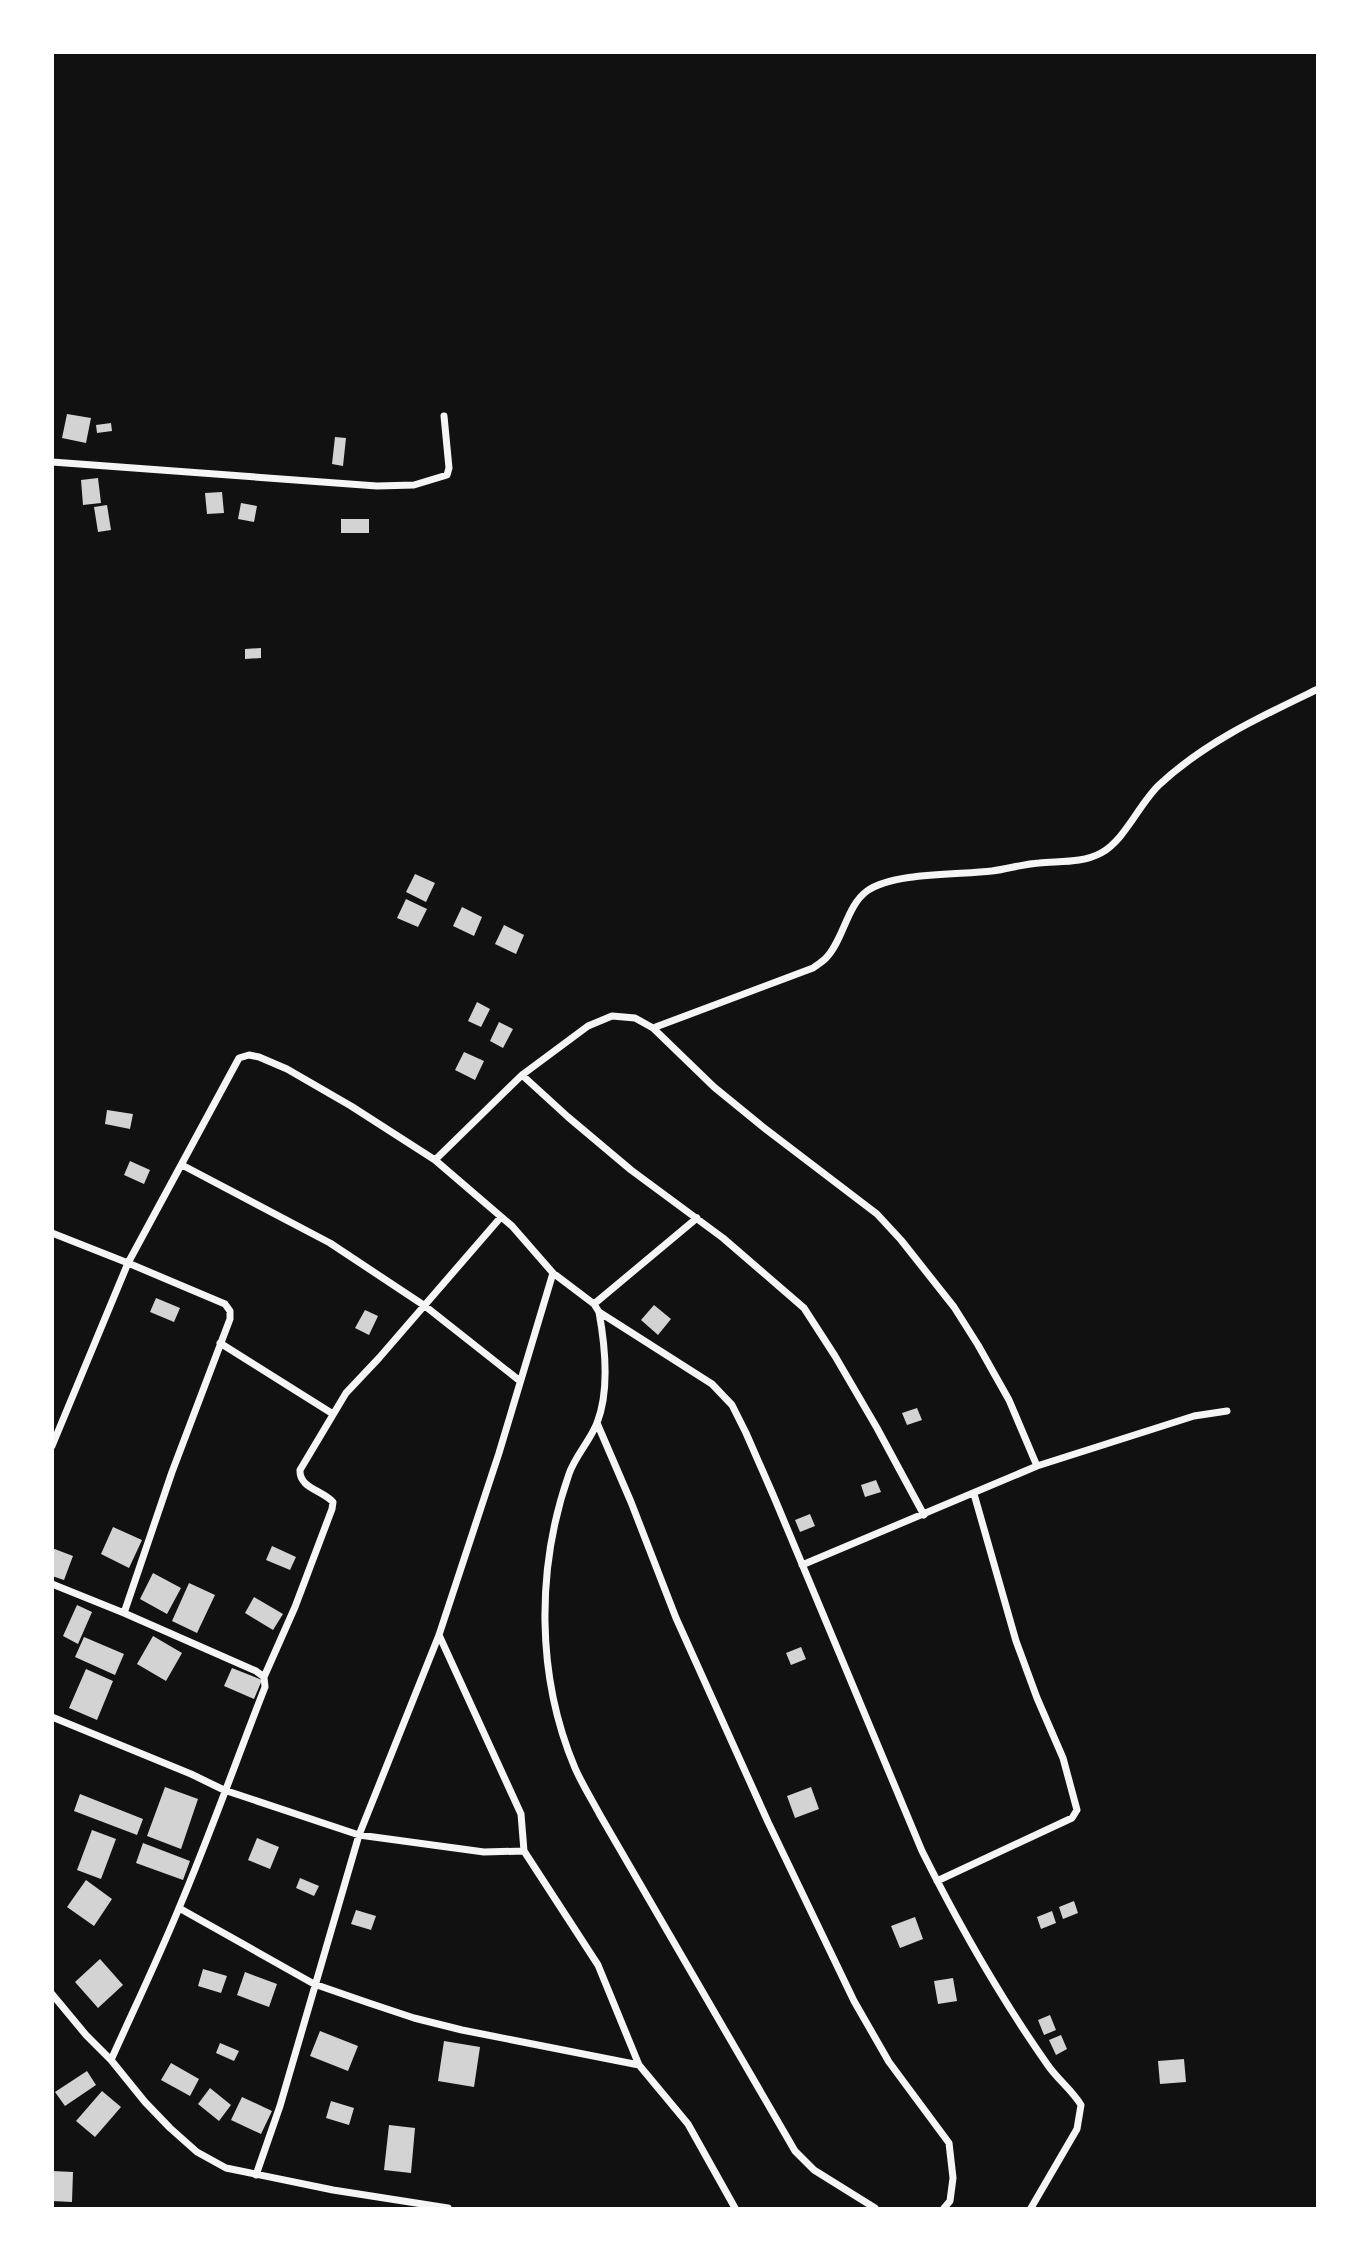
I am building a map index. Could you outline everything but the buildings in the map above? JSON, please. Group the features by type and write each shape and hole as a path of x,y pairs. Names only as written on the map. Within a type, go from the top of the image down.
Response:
{"street":[{"path":"52,463 353,485 414,485 447,475 449,468 444,416"},
{"path":"653,1028 813,968 826,958 858,901 865,892 876,886 896,880 1077,861 1105,851 1125,830 1141,804 1157,786 1196,754 1228,734 1318,689"},
{"path":"435,1160 522,1075 588,1026 612,1016 635,1018 653,1028 714,1087 877,1214 901,1240 954,1307 978,1345 1009,1400 1037,1466"},
{"path":"52,1446 128,1263 239,1058 259,1056 351,1106 435,1160 501,1217 534,1250 552,1273 594,1304 599,1312 605,1344 605,1380 597,1423 569,1472 554,1532 544,1603 546,1645 564,1735 576,1769 795,2151 814,2170 874,2208"},
{"path":"522,1075 631,1170 697,1218 804,1308 877,1428 924,1514"},
{"path":"182,1165 330,1243 425,1306 520,1381"},
{"path":"111,2060 179,1909 265,1687 264,1677 332,1509 333,1502 328,1496 303,1483 300,1470 346,1393 501,1217"},
{"path":"594,1304 697,1218"},
{"path":"52,1233 225,1304 230,1311 230,1318 172,1472 124,1613"},
{"path":"256,2175 280,2106 359,1835 439,1634 552,1273"},
{"path":"599,1312 712,1384 732,1405 922,1852 986,1970 1042,2056 1081,2105 1077,2129 1031,2208"},
{"path":"220,1343 333,1414"},
{"path":"802,1565 1037,1466 1194,1416 1227,1411"},
{"path":"597,1423 676,1618 768,1822 854,2001 890,2062 949,2143 953,2178 950,2201 944,2208"},
{"path":"937,1881 1072,1818 1077,1810 1063,1758 1016,1641 974,1494"},
{"path":"52,1584 124,1613 256,1671 264,1677"},
{"path":"439,1634 521,1814 524,1851 598,1965 639,2065 688,2124 735,2208"},
{"path":"52,1717 224,1790 359,1835 484,1852 524,1851"},
{"path":"179,1909 314,1984 414,2018 462,2031 639,2065"},
{"path":"52,1994 145,2102 197,2152 226,2168 448,2208"}]}
